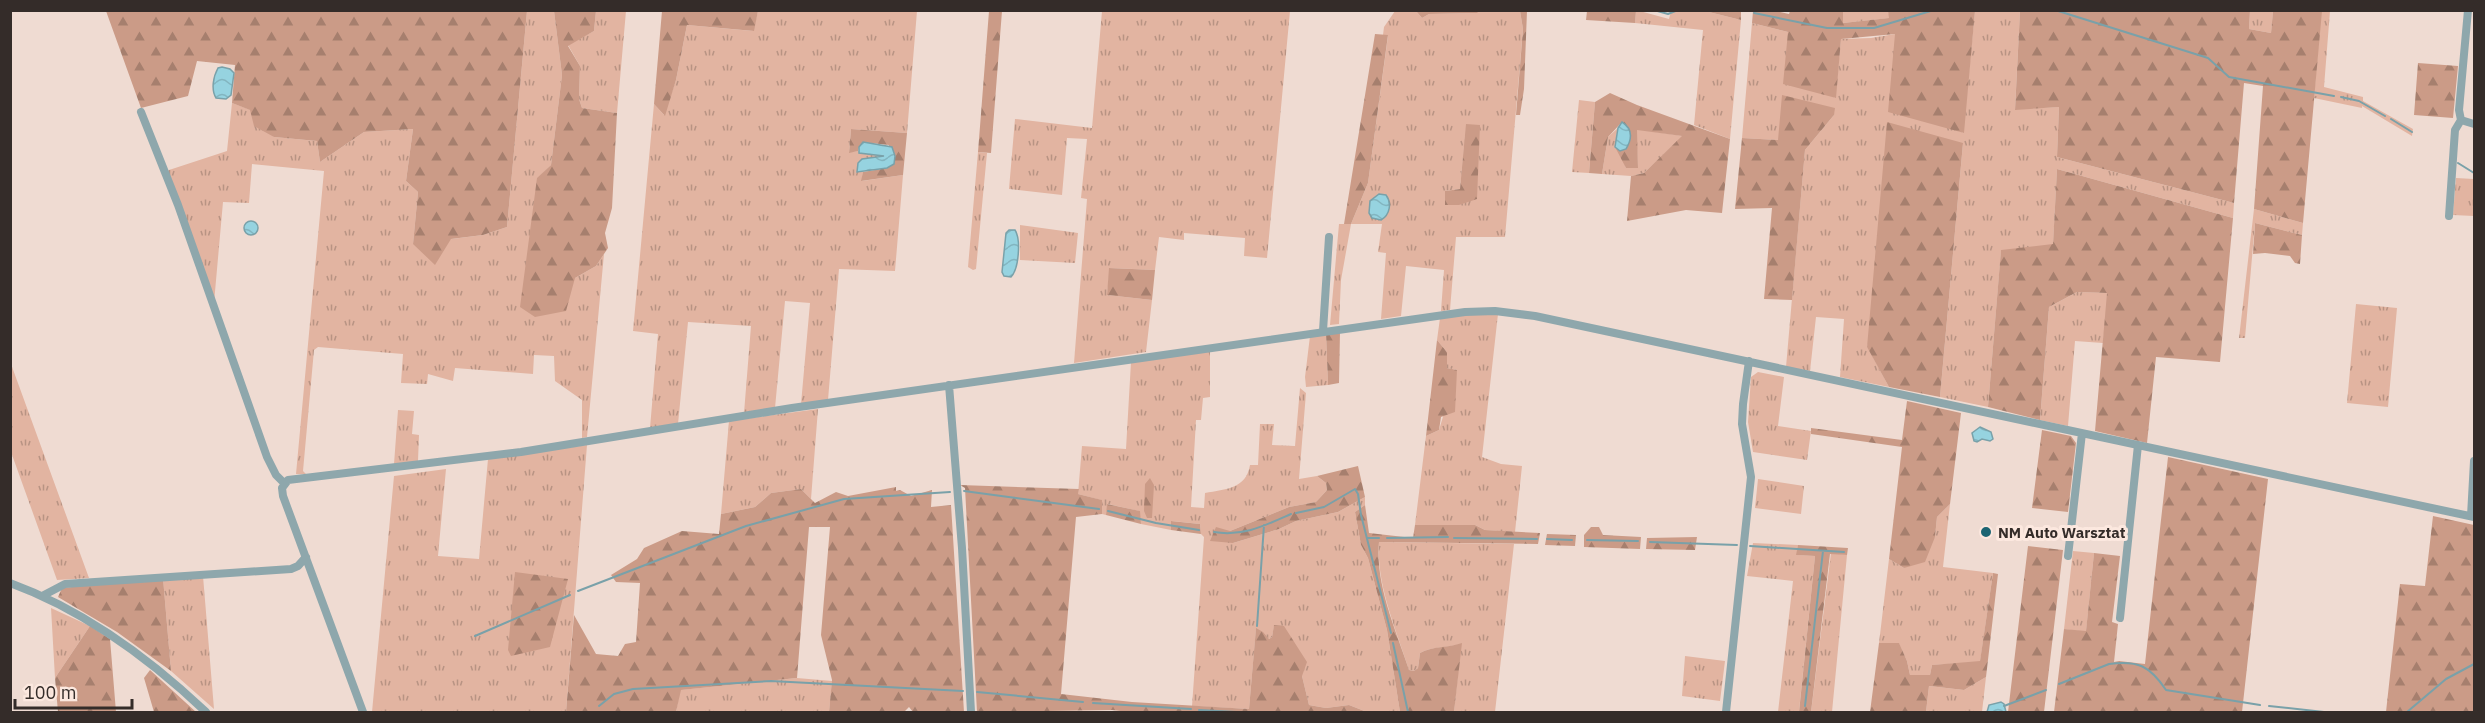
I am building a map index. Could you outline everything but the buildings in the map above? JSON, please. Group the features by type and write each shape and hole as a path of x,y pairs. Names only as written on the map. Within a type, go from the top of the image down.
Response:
{"street":[{"path":"2449,216 2455,130 2461,120 2459,110 2468,10"},
{"path":"141,112 175,196 267,457 276,475 284,483"},
{"path":"2461,120 2475,124"},
{"path":"1323,331 1322,315 1329,237"},
{"path":"363,712 283,496 284,483 294,478 521,452 950,385 1438,315 1494,311 1535,316 2473,517 2475,461"},
{"path":"1726,712 1751,477 1742,424 1749,361"},
{"path":"950,385 961,527 971,712"},
{"path":"2068,556 2082,433"},
{"path":"2120,618 2138,446"},
{"path":"44,595 65,584 291,569 298,566 306,557"},
{"path":"10,583 44,595 72,609 110,634 148,662 206,712"}],"green space":[{"path":"1479,10 1520,11 1523,29 1505,237 1456,237 1450,310 1441,311 1444,270 1406,266 1401,316 1381,319 1386,253 1378,252 1382,224 1351,224 1368,183 1388,36 1383,35 1384,27 1395,11 1416,11 1422,18 1429,14 1476,13","holes":["1466,125 1459,205 1446,205 1445,191 1460,189"]},
{"path":"1636,10 1669,19 1671,11 1705,11 1741,20 1730,139 1694,125 1703,30 1635,23"},
{"path":"106,11 527,11 507,227 483,235 451,239 435,265 413,244 418,192 406,181 413,129 364,132 320,162 317,141 274,137 254,126 250,110 232,103 235,65 197,61 188,96 141,108"},
{"path":"527,11 554,11 562,75 551,165 537,179 575,278 596,266 604,254 587,437 582,438 582,400 555,381 554,356 534,355 533,374 455,368 453,381 428,374 427,384 401,383 403,354 318,347 314,350 303,471 306,474 296,474 324,171 252,164 249,203 223,202 214,303 166,171 227,151 232,103 251,110 274,137 317,141 320,162 364,132 413,129 406,181 418,192 413,244 483,235 507,227"},
{"path":"554,11 596,11 594,31 568,46 580,66 579,99 582,108 617,113 612,208 605,233 608,248 596,266 575,278 566,311 535,317 520,307 537,178 551,165 562,75"},
{"path":"596,11 626,11 617,113 582,108 579,99 580,66 568,45 594,31"},
{"path":"662,11 758,11 754,31 687,25 676,80 665,116 654,104"},
{"path":"758,11 917,11 907,133 851,129 849,152 858,151 884,156 862,159 857,171 863,172 862,181 903,175 895,271 839,269 828,400 801,404 810,303 785,301 775,408 744,413 751,326 688,322 678,424 650,428 658,334 633,331 654,104 664,115 676,80 687,25 753,31"},
{"path":"989,11 1002,11 991,153 978,152"},
{"path":"1102,11 1290,11 1267,258 1244,256 1245,238 1184,233 1184,240 1159,237 1155,270 1110,268 1107,295 1152,300 1146,352 1074,363 1087,199 1081,198 1087,139 1067,138 1062,195 1009,189 1015,119 1092,128"},
{"path":"1416,11 1479,11 1477,13 1429,14 1422,18"},
{"path":"1520,11 1527,11 1524,89 1520,115 1516,115 1523,29"},
{"path":"1587,11 1636,11 1635,23 1586,20"},
{"path":"1705,11 1741,11 1741,20"},
{"path":"1753,11 1776,11 1789,14 1790,11 1843,11 1843,23 1889,18 1888,11 1975,11 1964,133 1888,112 1895,34 1841,39 1836,98 1783,84 1788,32 1752,23"},
{"path":"1843,11 1888,11 1890,18 1843,23"},
{"path":"1975,11 2020,11 2015,109 2059,107 2057,157 2234,203 2233,218 2057,169 2053,245 2001,251 1988,407 1940,397 1963,143 1867,346 1889,387 1840,377 1844,319 1816,317 1810,371 1786,367 1805,150 1834,115 1778,140 1742,138 1752,23 1788,32 1835,98 1841,39 1895,34 1963,133"},
{"path":"2020,11 2250,11 2249,29 2271,33 2273,11 2322,11 2303,223 2254,209 2263,86 2244,83 2234,203 2057,157 2059,107 2015,110"},
{"path":"2250,11 2273,11 2271,33 2249,29"},
{"path":"2321,11 2330,11 2324,87 2363,97 2363,101 2413,129 2412,136 2362,106 2362,108 2314,98"},
{"path":"1375,34 1388,35 1368,183 1351,224 1344,224"},
{"path":"2418,63 2458,66 2453,118 2414,115"},
{"path":"1610,93 1730,139 1722,213 1686,210 1627,221 1631,176 1644,173 1682,136 1637,130 1638,168 1626,168 1615,147 1620,151 1622,122 1608,137 1602,174 1589,173 1595,102"},
{"path":"1782,95 1835,108 1834,115 1805,150 1792,300 1764,299 1772,208 1735,209 1742,138 1778,140"},
{"path":"1579,100 1595,102 1589,173 1572,172"},
{"path":"1887,122 1963,143 1940,397 1889,387 1867,347"},
{"path":"1466,124 1480,125 1477,199 1459,205 1445,205 1445,191 1460,189"},
{"path":"1618,128 1616,138 1626,168 1638,167 1636,129 1683,136 1644,173 1631,176 1602,174 1608,137"},
{"path":"851,129 907,133 903,175 861,181 863,172 887,168 889,145 871,143 859,147 858,151 849,153"},
{"path":"978,152 987,153 976,269 973,270 968,267"},
{"path":"2057,169 2233,218 2220,362 2156,357 2147,443 2095,431 2107,293 2077,292 2049,307 2040,420 1988,407 2001,250 2053,244"},
{"path":"2456,178 2474,179 2474,216 2453,215"},
{"path":"2254,209 2303,223 2302,235 2255,223 2245,338 2239,338"},
{"path":"2255,223 2302,235 2300,264 2295,263 2290,256 2253,254"},
{"path":"1339,224 1351,224 1341,280 1339,324 1330,325"},
{"path":"1020,225 1078,233 1075,263 1020,260"},
{"path":"1109,268 1155,270 1152,300 1107,295"},
{"path":"2077,292 2108,293 2103,343 2075,341 2068,426 2040,420 2049,307"},
{"path":"2356,304 2397,308 2388,407 2347,403"},
{"path":"1498,314 1482,457 1501,464 1522,466 1515,532 1485,530 1475,525 1415,525 1426,436 1439,430 1457,370 1447,368 1447,352 1437,340 1440,318"},
{"path":"1340,332 1339,383 1328,385 1326,333"},
{"path":"1326,333 1328,385 1306,387 1310,336"},
{"path":"1437,340 1447,352 1447,368 1457,370 1455,412 1441,417 1439,430 1426,436"},
{"path":"1210,350 1210,397 1203,398 1201,420 1196,420 1191,507 1204,508 1205,493 1234,487 1244,479 1250,465 1258,465 1260,424 1274,424 1272,445 1295,446 1300,388 1306,393 1299,479 1317,476 1326,483 1327,490 1316,502 1289,507 1230,531 1233,543 1279,529 1296,521 1338,512 1365,497 1365,505 1355,512 1361,545 1368,558 1387,630 1400,712 1367,712 1349,705 1326,708 1309,705 1302,676 1274,626 1272,637 1269,639 1256,629 1249,709 1192,706 1204,537 1201,534 1200,524 1172,521 1171,530 1141,524 1139,511 1108,504 1106,515 1102,514 1101,500 1078,494 1082,446 1126,449 1131,362"},
{"path":"11,364 89,578 57,580 11,452"},
{"path":"1758,372 1784,377 1778,426 1811,431 1807,460 1753,452 1748,422 1751,377"},
{"path":"1907,401 1961,413 1950,504 1937,517 1935,537 1925,562 1904,568 1889,559 1902,447 1811,434 1811,428 1902,440"},
{"path":"818,409 811,499 801,489 771,493 755,507 721,514 729,421"},
{"path":"398,410 414,411 412,434 419,435 418,461 394,464"},
{"path":"2042,430 2071,436 2076,443 2068,512 2032,508"},
{"path":"587,445 566,712 372,712 394,476 446,469 438,556 479,559 488,459"},
{"path":"2168,457 2268,479 2242,712 2054,712 2064,629 2086,631 2094,553 2120,556 2112,622 2118,624 2114,662 2145,664"},
{"path":"1358,466 1365,497 1338,512 1296,521 1279,529 1233,543 1210,541 1216,527 1230,531 1289,507 1316,502 1327,490 1326,483 1317,476"},
{"path":"1150,478 1154,485 1152,518 1147,518 1144,511 1145,484"},
{"path":"1758,479 1804,486 1801,514 1755,508"},
{"path":"960,485 1079,489 1078,494 1102,500 1102,514 1076,517 1061,694 1132,702 1249,709 1256,628 1269,639 1272,637 1274,625 1284,626 1307,662 1302,676 1309,705 1326,708 1349,705 1367,712 1129,712 1112,710 977,712 965,488"},
{"path":"896,487 896,491 900,490 911,496 932,490 931,507 951,505 964,712 913,712 909,707 904,712 829,712 832,680 821,635 830,527 809,527 797,678 681,690 676,712 566,712 574,615 596,654 618,656 625,644 636,642 640,583 616,582 611,575 637,559 644,548 682,531 719,534 721,514 755,507 771,493 801,489 815,503 836,492 848,496"},
{"path":"1107,504 1140,511 1141,524 1106,515"},
{"path":"1950,504 1943,567 1993,573 1980,662 1932,665 1930,675 1910,675 1907,661 1899,644 1879,643 1889,559 1904,568 1935,537 1937,517"},
{"path":"1365,505 1369,533 1413,538 1415,525 1475,525 1485,530 1540,533 1538,544 1379,542 1383,591 1409,670 1414,671 1418,668 1420,653 1462,643 1454,712 1400,712 1387,630 1368,558 1361,545 1355,512"},
{"path":"2433,516 2474,525 2474,712 2386,712 2400,584 2425,586"},
{"path":"1171,521 1200,524 1201,534 1171,530"},
{"path":"1591,527 1599,527 1603,535 1641,537 1640,549 1584,547 1584,535"},
{"path":"1547,534 1576,535 1575,546 1545,545"},
{"path":"1697,537 1695,550 1646,549 1647,538"},
{"path":"1379,542 1514,544 1495,712 1454,712 1461,644 1420,653 1418,668 1414,671 1409,670 1384,591"},
{"path":"1753,543 1798,545 1797,555 1815,556 1799,711 1804,712 1778,712 1793,581 1747,576"},
{"path":"1798,545 1848,548 1847,555 1830,554 1811,712 1799,712 1815,556 1796,555"},
{"path":"2028,546 2063,550 2044,712 2008,712"},
{"path":"2073,551 2094,553 2086,632 2064,629"},
{"path":"1831,553 1847,555 1832,712 1811,712"},
{"path":"515,572 568,579 550,647 511,656 508,650"},
{"path":"1993,573 1998,574 1986,677 1964,690 1929,686 1926,712 1870,712 1879,643 1899,643 1910,675 1930,675 1932,665 1980,661"},
{"path":"203,576 214,709 171,671 163,578"},
{"path":"163,578 171,671 117,632 58,597 62,588"},
{"path":"51,608 90,626 55,678"},
{"path":"90,626 110,639 116,712 58,712 55,678"},
{"path":"1685,656 1725,661 1720,701 1682,696"},
{"path":"150,670 196,712 154,712 144,678"},
{"path":"1986,677 1982,712 1926,712 1929,686 1964,690"},
{"path":"797,678 832,681 829,712 676,712 680,690"}],"water":[{"path":"222,67 234,73 231,95 226,99 216,98 213,83 218,68"},
{"path":"1622,122 1630,131 1630,138 1626,149 1620,151 1615,147 1618,128"},
{"path":"863,142 892,147 895,156 894,164 887,168 857,172 858,163 862,159 884,156 859,153 859,147"},
{"path":"1379,194 1386,195 1389,205 1388,212 1381,220 1372,218 1369,213 1370,201"},
{"path":"251,221 256,223 258,228 256,233 251,235 246,233 244,228 246,223"},
{"path":"1009,230 1015,230 1018,247 1016,268 1011,277 1004,276 1002,272 1006,233"},
{"path":"1980,427 1991,432 1993,439 1974,441 1972,433"},
{"path":"2001,702 2006,712 1987,712 1989,705"}],"waterway":[{"path":"1654,10 1668,14 1678,10"},
{"path":"1754,13 1827,28 1874,28 1934,10"},
{"path":"2055,10 2208,58 2229,77 2334,96"},
{"path":"2341,97 2359,101 2385,116"},
{"path":"2391,119 2412,132"},
{"path":"2458,163 2474,173"},
{"path":"1296,513 1324,507 1355,489 1391,633"},
{"path":"964,491 1099,509"},
{"path":"578,591 746,526 844,499 950,492"},
{"path":"1108,511 1156,523 1199,530"},
{"path":"1214,532 1245,531 1291,514"},
{"path":"1257,626 1264,525"},
{"path":"1387,538 1448,537"},
{"path":"1367,538 1379,538"},
{"path":"1454,538 1537,539"},
{"path":"1547,539 1572,540"},
{"path":"1587,540 1638,541"},
{"path":"1650,542 1737,545"},
{"path":"1750,546 1844,552"},
{"path":"1805,706 1823,551"},
{"path":"475,636 570,595"},
{"path":"1393,643 1408,712"},
{"path":"2059,684 2109,664 2128,663 2149,670 2166,690 2260,705"},
{"path":"2407,712 2446,679 2474,664"},
{"path":"599,706 614,694 633,689 771,681 963,691"},
{"path":"2004,706 2046,690"},
{"path":"977,692 1083,702"},
{"path":"1093,703 1191,709"},
{"path":"2269,706 2324,712"},
{"path":"1199,710 1236,712"}],"place":[{"name":"NM Auto Warsztat","path":"1986,532"}]}
